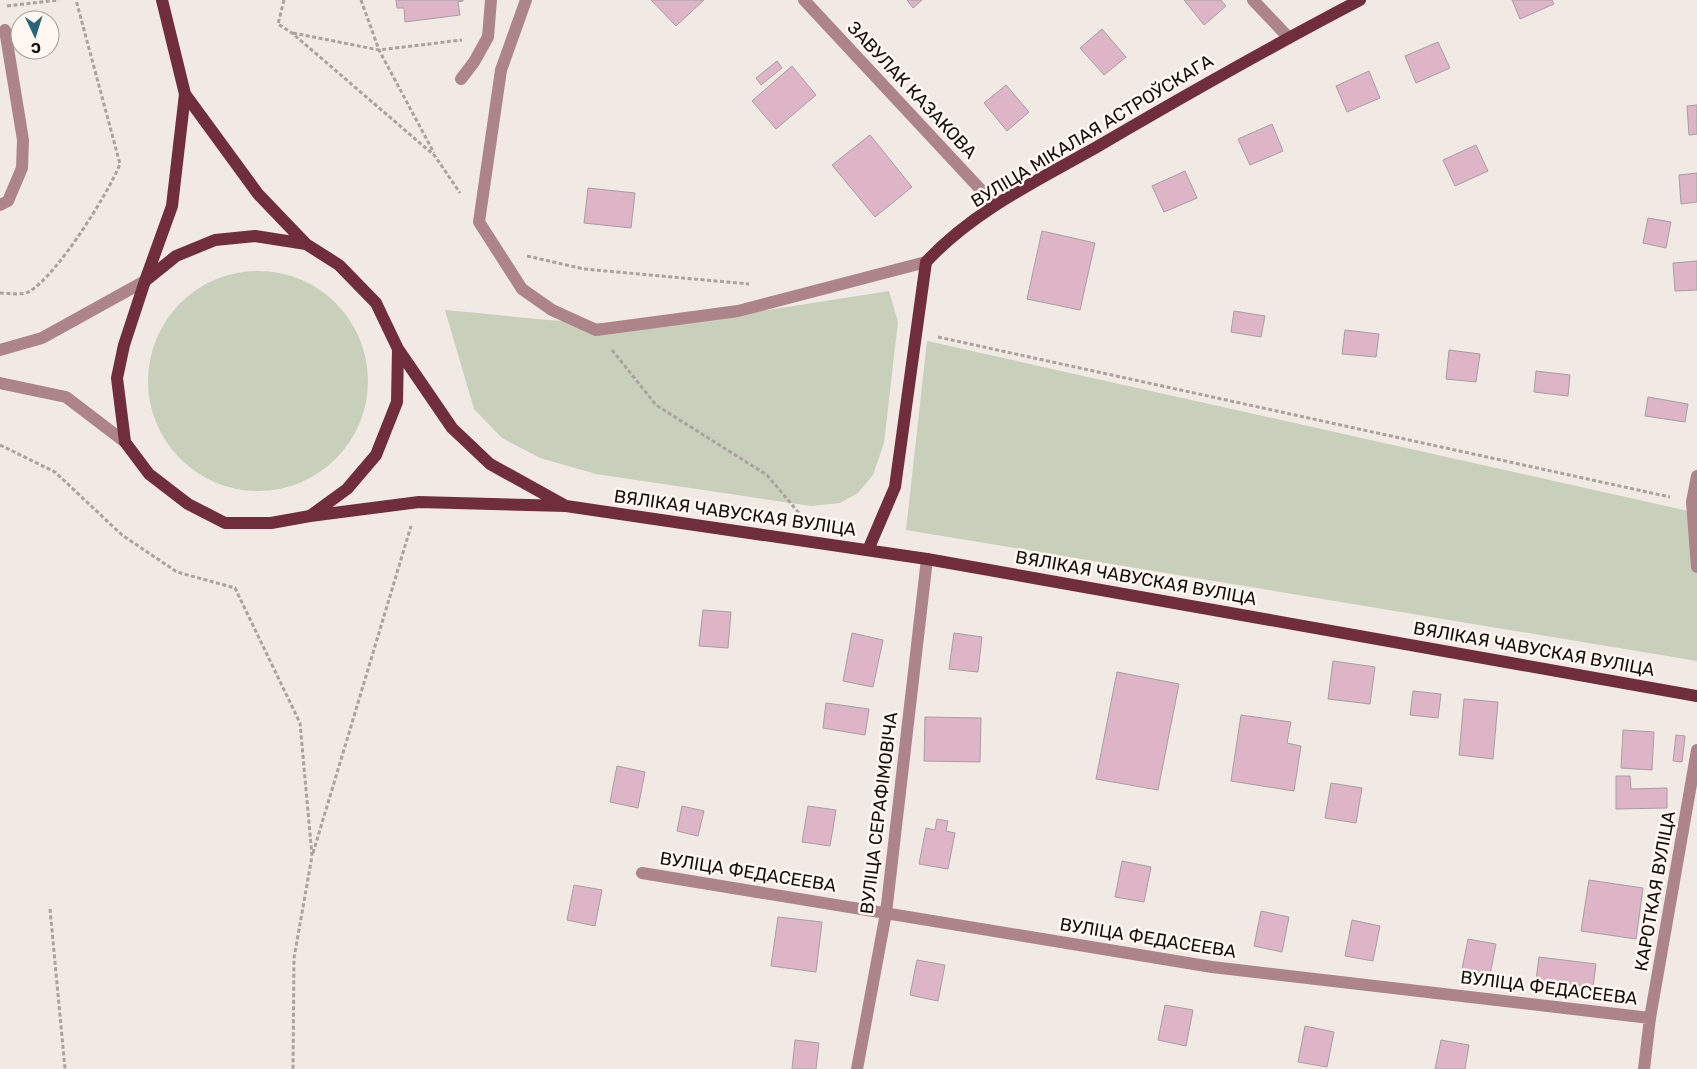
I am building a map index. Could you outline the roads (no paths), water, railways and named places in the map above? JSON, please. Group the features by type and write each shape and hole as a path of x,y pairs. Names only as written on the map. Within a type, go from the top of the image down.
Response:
{"main road":[{"path":"125,442 117,378 124,345 172,206 185,94 162,0"},
{"name":"ВУЛІЦА МІКАЛАЯ АСТРОЎСКАГА","path":"926,262 939,248 995,205 1289,38 1360,0"},
{"path":"185,94 258,194 306,244"},
{"path":"146,281 176,256 215,240 255,236 306,244"},
{"name":"ВЯЛІКАЯ ЧАВУСКАЯ ВУЛІЦА","path":"306,244 339,265 376,303 398,349 452,428 490,464 566,506"},
{"path":"868,550 895,487 926,262"},
{"path":"310,516 347,489 376,455 397,402 398,349"},
{"name":"ВЯЛІКАЯ ЧАВУСКАЯ ВУЛІЦА","path":"125,442 149,474 188,504 224,523 271,523 419,502 566,506 927,559 1697,696"}],"street":[{"path":"461,79 474,62 488,37 491,0"},
{"path":"526,0 501,70 479,222 522,289 552,310 596,330 738,311 926,262"},
{"name":"ЗАВУЛАК КАЗАКОВА","path":"804,0 995,205"},
{"path":"1253,0 1289,38"},
{"path":"0,205 8,201 22,168 22,140 5,30"},
{"path":"0,350 42,338 146,281"},
{"path":"0,383 66,398 125,442"},
{"path":"1697,476 1695,503 1697,568"},
{"name":"ВУЛІЦА СЕРАФІМОВІЧА","path":"857,1069 886,913 927,559"},
{"name":"КАРОТКАЯ ВУЛІЦА","path":"1644,1069 1650,1018 1697,750"},
{"name":"ВУЛІЦА ФЕДАСЕЕВА","path":"642,873 1212,967 1650,1018"}]}
